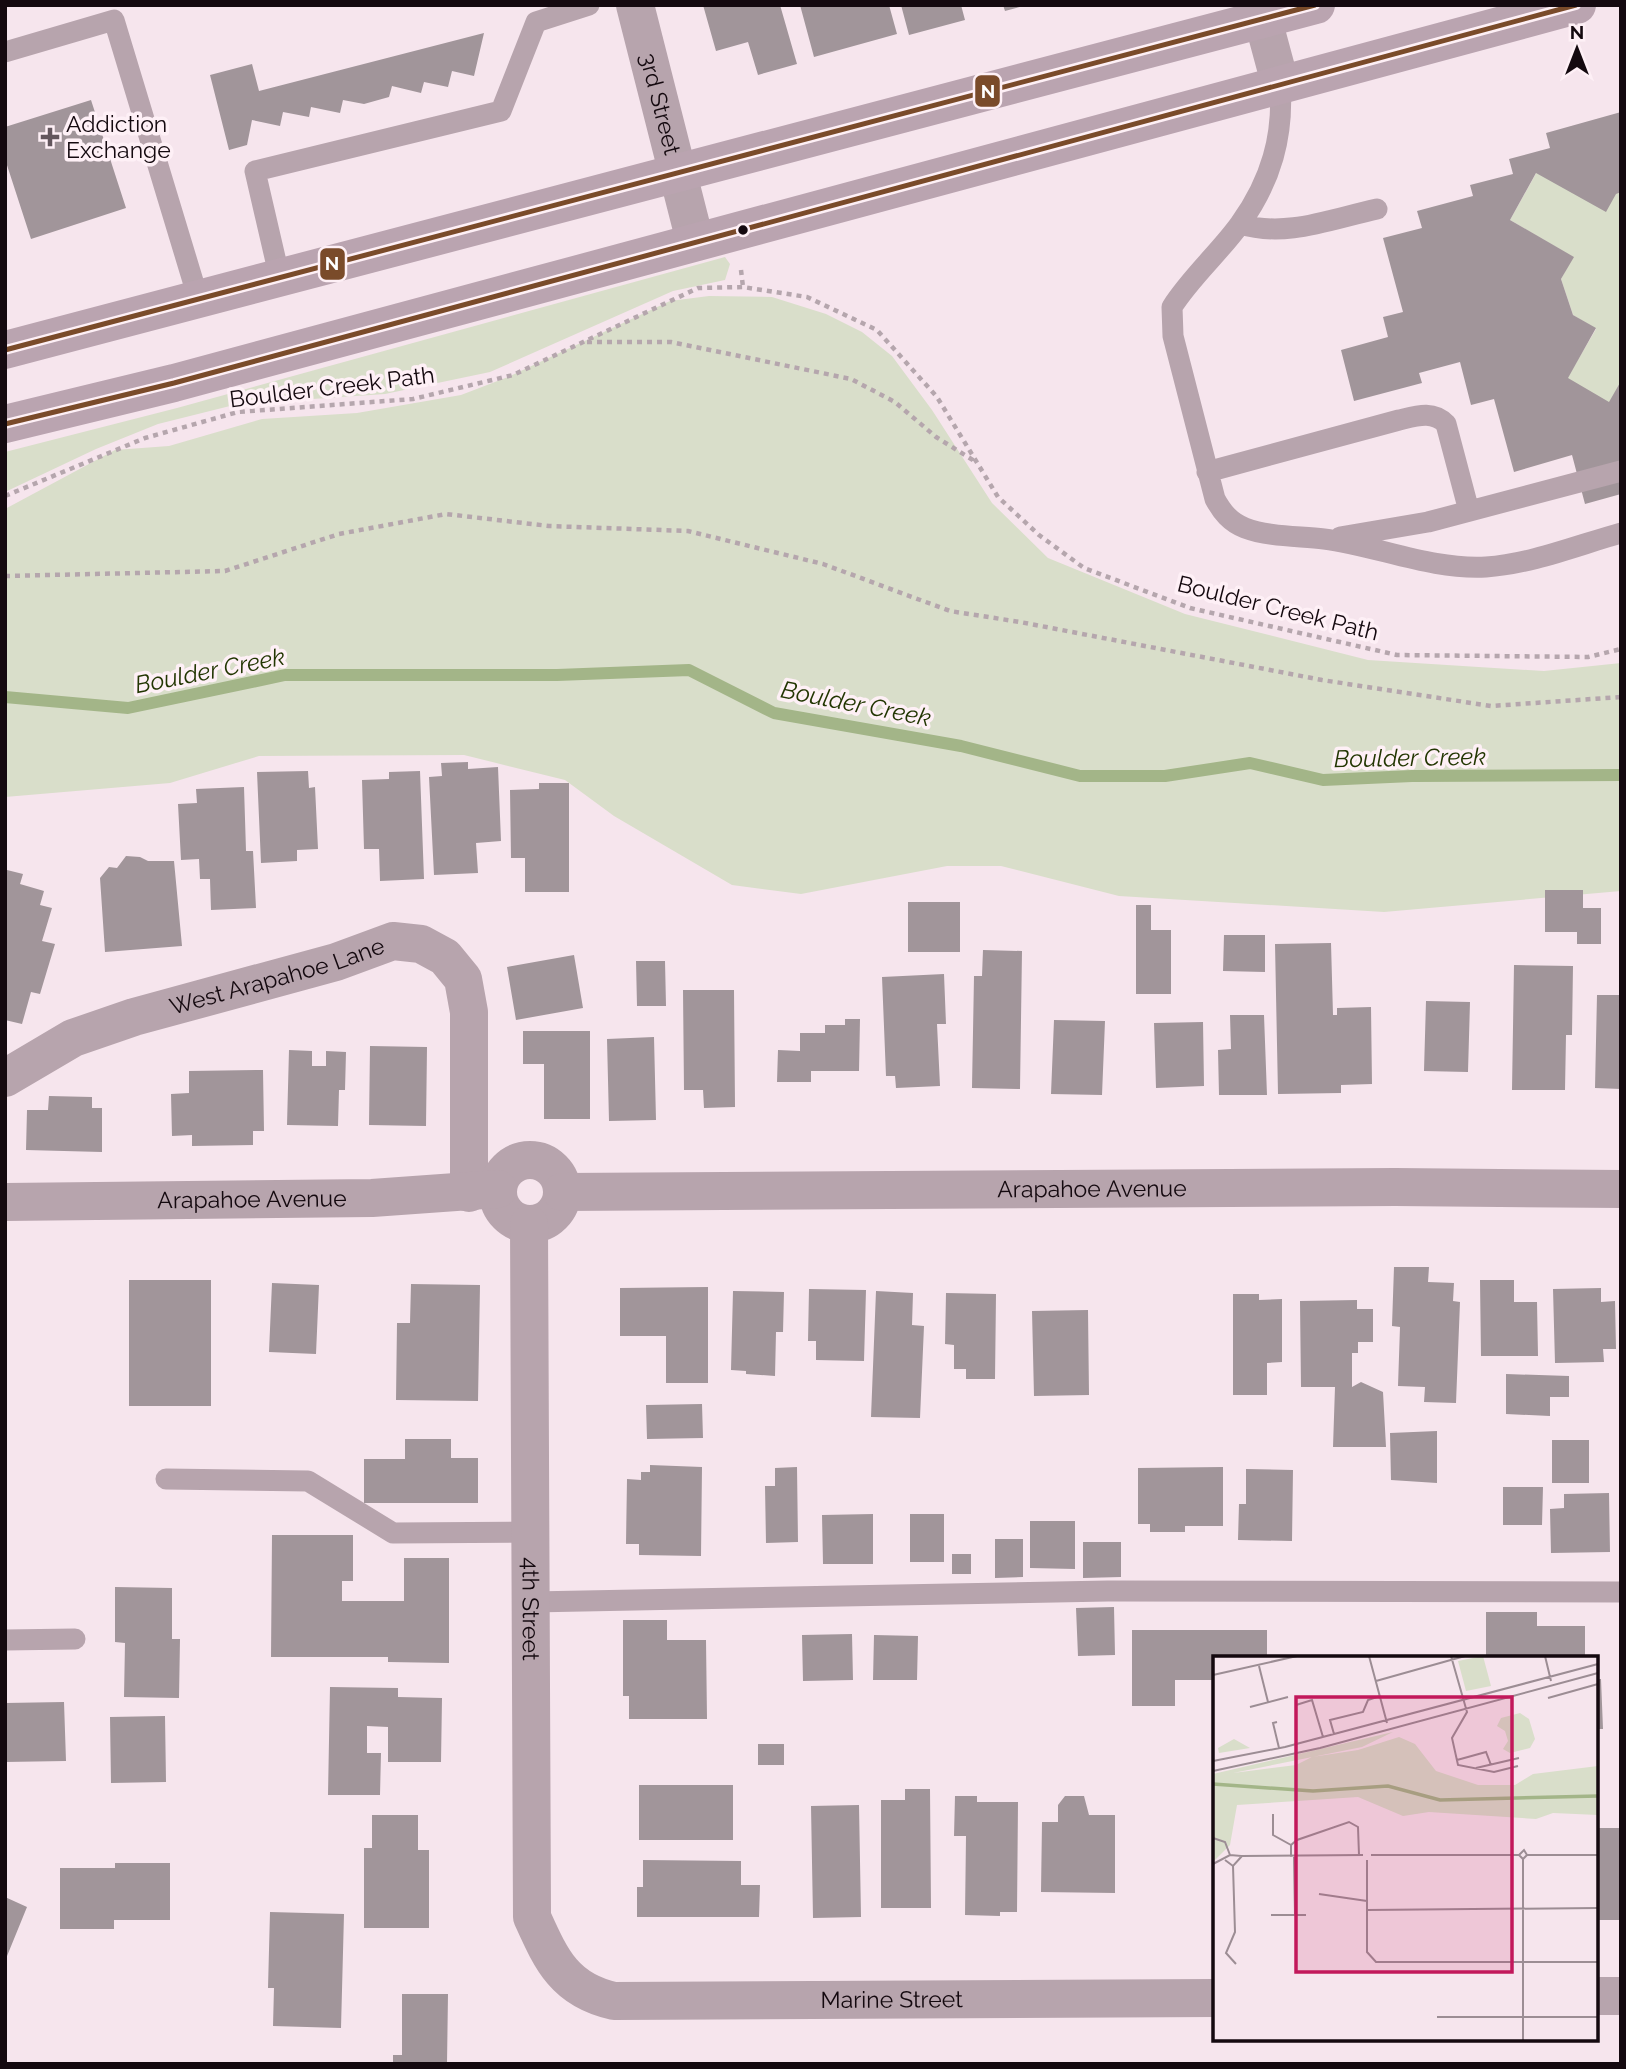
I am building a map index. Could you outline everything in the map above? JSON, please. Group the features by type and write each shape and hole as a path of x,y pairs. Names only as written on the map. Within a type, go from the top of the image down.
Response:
{"main road":[{"path":"5,350 679,173 1261,12 1316,5"},
{"path":"5,424 174,383 1577,5"}],"street":[{"name":"3rd Street","path":"635,5 695,242"},
{"path":"1261,12 1280,83"},
{"name":"West Arapahoe Lane","path":"5,1078 73,1038 135,1017 336,962 393,941 421,944 445,957 463,979 470,1012 484,1191"},
{"path":"531,1160 541,1162 556,1173 562,1192 556,1211 539,1223 529,1224 506,1213 500,1202 484,1191 513,1165 531,1160"},
{"name":"Arapahoe Avenue","path":"562,1192 1381,1187 1621,1189"},
{"name":"Arapahoe Avenue","path":"5,1202 372,1198 484,1191"},
{"name":"4th Street","path":"529,1224 532,1917 551,1959 571,1983"},
{"name":"Marine Street","path":"571,1983 598,1998 614,2001 1213,1998"},
{"path":"1598,1996 1621,1996"}],"lane":[{"path":"280,279 255,171 501,111 536,22 589,5"},
{"path":"5,52 114,20 199,301"},
{"path":"1280,83 1281,120 1274,158 1265,181 1240,224 1172,307 1173,336 1207,472 1215,499 1232,522 1247,529 1324,539 1433,563 1485,567 1621,533"},
{"path":"1240,224 1264,231 1286,230 1377,209"},
{"path":"1207,472 1399,420 1429,415 1439,417 1446,425 1469,511"},
{"path":"1324,539 1428,522 1621,471"},
{"path":"166,1479 308,1481 393,1533 531,1532"},
{"path":"532,1602 1108,1591 1621,1592"},
{"path":"5,1640 75,1639"}],"path":[{"name":"Boulder Creek Path","path":"5,496 145,438 238,412 414,399 513,376 698,288 743,286 807,297 877,330 937,397 998,497 1039,535 1084,568 1190,608 1397,655 1588,657 1621,649"},
{"name":"Boulder Creek Path","path":"583,342 671,342 851,379 895,402 936,437 977,463"},
{"path":"5,576 225,571 339,534 446,514 549,526 688,531 823,564 950,611 1322,680 1491,706 1621,697"}],"green space":[{"path":"1621,138 1621,419 1559,392 1596,329 1573,315 1561,279 1573,257 1510,220 1544,159"},
{"path":"725,257 730,264 725,280 673,291 490,372 385,394 238,404 158,424 96,449 5,492 5,452 177,408"},
{"path":"709,296 772,297 826,314 862,332 892,356 932,410 992,503 1048,558 1185,614 1368,660 1544,671 1621,663 1621,891 1384,912 1119,896 1001,866 947,866 801,894 732,885 614,816 565,780 464,755 259,756 170,783 5,797 5,509 115,450 169,446 262,419 357,413 461,395 508,377 670,301"}],"building":[{"path":"703,5 780,5 797,64 758,75 748,42 716,51"},
{"path":"800,5 889,5 897,34 814,57"},
{"path":"901,5 961,5 965,20 909,35"},
{"path":"1003,5 1023,5 1023,6 1005,11"},
{"path":"484,33 474,76 452,71 448,87 424,82 421,93 392,86 389,97 364,104 343,100 340,113 311,107 309,117 283,112 280,126 252,120 247,145 229,150 210,75 252,64 259,91"},
{"path":"91,100 126,208 31,239 5,159 5,127"},
{"path":"1621,112 1621,192 1616,194 1606,212 1536,173 1510,220 1574,257 1561,279 1573,315 1596,328 1568,378 1609,402 1621,381 1621,494 1585,504 1572,455 1514,472 1494,399 1471,405 1460,362 1419,373 1422,383 1354,401 1341,350 1388,337 1383,317 1403,312 1383,238 1422,228 1417,211 1473,196 1470,185 1513,174 1509,159 1550,148 1546,133"},
{"path":"468,762 468,769 498,767 501,841 476,843 478,873 434,875 429,777 442,776 441,763"},
{"path":"308,771 309,788 315,787 318,849 297,850 297,861 261,863 257,772"},
{"path":"420,771 424,879 380,881 379,849 364,849 362,780 389,779 389,772"},
{"path":"539,783 569,783 569,892 525,892 525,858 511,858 510,790 539,789"},
{"path":"244,787 246,851 253,851 256,908 211,910 210,879 200,879 199,859 181,860 178,804 197,803 196,789"},
{"path":"126,856 140,857 148,861 174,861 182,946 105,952 100,878 109,867 117,868"},
{"path":"7,870 23,874 20,884 44,891 40,905 52,908 42,941 55,944 40,994 31,992 22,1024 5,1020"},
{"path":"1545,890 1583,890 1583,908 1601,908 1601,944 1577,944 1577,932 1545,932"},
{"path":"908,902 960,902 960,952 908,952"},
{"path":"1136,905 1151,905 1151,930 1171,930 1171,994 1136,994"},
{"path":"1224,935 1265,935 1265,972 1223,971"},
{"path":"1331,943 1333,1015 1337,1015 1337,1008 1371,1007 1372,1084 1341,1085 1341,1093 1278,1094 1275,944"},
{"path":"983,950 1022,951 1020,1089 972,1088 974,976 982,976"},
{"path":"574,955 583,1008 516,1020 507,967"},
{"path":"636,961 665,961 666,1006 637,1006"},
{"path":"1514,965 1573,966 1572,1035 1566,1035 1565,1090 1512,1090"},
{"path":"944,974 946,1024 937,1024 940,1086 896,1088 895,1076 886,1076 882,977"},
{"path":"683,990 734,990 735,1107 704,1108 703,1090 684,1090"},
{"path":"1597,995 1621,995 1621,1089 1595,1088"},
{"path":"1426,1001 1470,1002 1468,1072 1424,1071"},
{"path":"1230,1015 1264,1015 1267,1095 1219,1095 1218,1050 1231,1049"},
{"path":"845,1019 860,1019 859,1071 811,1071 811,1082 777,1082 778,1050 800,1051 800,1033 825,1033 825,1025 845,1025"},
{"path":"1054,1020 1105,1021 1102,1095 1051,1094"},
{"path":"1203,1022 1204,1086 1156,1088 1154,1023"},
{"path":"523,1031 590,1031 590,1119 544,1119 544,1064 523,1064"},
{"path":"654,1037 656,1120 609,1121 607,1039"},
{"path":"370,1046 427,1047 426,1126 369,1125"},
{"path":"289,1050 312,1051 312,1066 326,1066 326,1051 346,1052 345,1090 339,1090 338,1126 287,1125"},
{"path":"263,1070 264,1131 253,1131 253,1145 192,1146 192,1135 172,1136 171,1094 189,1093 189,1071"},
{"path":"49,1096 92,1097 92,1108 102,1108 102,1152 26,1150 27,1110 48,1110"},
{"path":"1394,1267 1429,1267 1428,1282 1454,1283 1453,1301 1460,1302 1456,1403 1424,1402 1425,1387 1398,1386 1400,1327 1392,1326"},
{"path":"129,1280 211,1280 211,1406 129,1406"},
{"path":"1480,1280 1514,1280 1514,1302 1537,1302 1538,1356 1481,1356"},
{"path":"272,1283 319,1285 316,1354 269,1352"},
{"path":"411,1284 480,1285 478,1401 396,1400 397,1323 410,1323"},
{"path":"708,1287 708,1383 666,1383 666,1336 620,1336 620,1288"},
{"path":"1601,1288 1601,1302 1615,1301 1616,1349 1603,1349 1604,1362 1555,1363 1553,1289"},
{"path":"809,1289 866,1290 864,1361 816,1360 816,1341 808,1341"},
{"path":"733,1291 784,1292 783,1332 776,1332 775,1376 731,1370"},
{"path":"876,1291 913,1293 912,1325 924,1326 920,1418 871,1417"},
{"path":"946,1293 996,1294 995,1379 966,1379 966,1369 954,1369 954,1345 945,1344"},
{"path":"1233,1294 1259,1294 1259,1300 1282,1299 1282,1362 1267,1363 1267,1395 1233,1395"},
{"path":"1357,1300 1357,1309 1373,1309 1373,1342 1358,1342 1358,1353 1352,1353 1352,1387 1361,1382 1383,1392 1386,1447 1333,1447 1335,1387 1301,1387 1300,1301"},
{"path":"1088,1310 1089,1395 1034,1396 1032,1311"},
{"path":"1506,1374 1569,1376 1569,1397 1550,1397 1550,1416 1506,1414"},
{"path":"702,1404 703,1438 647,1439 646,1405"},
{"path":"1437,1431 1437,1483 1391,1480 1390,1433"},
{"path":"405,1439 451,1439 451,1458 478,1458 478,1503 364,1503 364,1459 405,1459"},
{"path":"1552,1440 1589,1440 1589,1483 1552,1483"},
{"path":"650,1465 702,1467 701,1556 639,1555 639,1544 626,1544 627,1479 641,1480 641,1472 650,1472"},
{"path":"797,1467 798,1542 766,1543 765,1486 775,1486 775,1468"},
{"path":"1223,1467 1223,1526 1185,1526 1185,1532 1150,1532 1150,1524 1138,1524 1138,1468"},
{"path":"1246,1469 1293,1470 1292,1541 1238,1540 1239,1504 1246,1504"},
{"path":"1503,1487 1543,1487 1542,1525 1503,1525"},
{"path":"1609,1493 1610,1552 1551,1553 1550,1509 1564,1508 1564,1494"},
{"path":"873,1514 873,1564 823,1564 822,1515"},
{"path":"910,1514 944,1514 944,1562 910,1562"},
{"path":"1030,1521 1075,1521 1075,1569 1030,1568"},
{"path":"272,1535 353,1535 353,1581 342,1581 342,1601 404,1601 404,1558 449,1558 449,1663 388,1662 388,1657 271,1657"},
{"path":"995,1539 1023,1539 1023,1577 995,1578"},
{"path":"1083,1542 1121,1542 1121,1577 1083,1578"},
{"path":"952,1554 971,1554 971,1574 952,1574"},
{"path":"115,1587 172,1588 172,1639 180,1639 179,1698 124,1697 125,1643 115,1642"},
{"path":"1114,1607 1115,1655 1078,1656 1076,1608"},
{"path":"1486,1612 1537,1612 1537,1626 1585,1626 1585,1656 1486,1656"},
{"path":"623,1620 667,1620 667,1640 706,1640 707,1719 629,1719 629,1696 623,1696"},
{"path":"1132,1630 1267,1630 1267,1656 1213,1656 1213,1680 1175,1680 1175,1706 1132,1706"},
{"path":"852,1634 853,1680 803,1681 802,1635"},
{"path":"874,1635 918,1636 917,1680 873,1680"},
{"path":"1598,1679 1601,1679 1603,1729 1598,1729"},
{"path":"330,1687 398,1688 398,1697 442,1698 441,1762 388,1762 388,1727 367,1726 367,1753 381,1753 380,1795 328,1795"},
{"path":"64,1702 66,1761 5,1762 5,1703"},
{"path":"165,1716 166,1782 111,1783 110,1717"},
{"path":"758,1744 784,1744 784,1765 758,1765"},
{"path":"639,1785 733,1785 733,1840 639,1840"},
{"path":"905,1789 930,1789 931,1908 881,1908 881,1800 905,1800"},
{"path":"955,1796 977,1796 977,1802 1018,1802 1017,1912 1000,1912 1000,1916 965,1915 966,1836 954,1836"},
{"path":"1065,1796 1084,1796 1089,1815 1115,1815 1115,1893 1041,1892 1042,1822 1058,1822 1058,1805"},
{"path":"859,1805 861,1917 813,1918 811,1806"},
{"path":"372,1815 418,1815 418,1850 429,1850 429,1928 364,1928 364,1848 372,1848"},
{"path":"1598,1828 1621,1828 1621,1920 1598,1920"},
{"path":"643,1860 741,1861 741,1885 760,1885 759,1917 637,1917 637,1887 643,1887"},
{"path":"115,1863 170,1863 170,1920 114,1920 114,1929 60,1929 60,1868 115,1868"},
{"path":"5,1897 27,1907 5,1961"},
{"path":"270,1912 344,1914 341,2028 273,2026 274,1988 268,1988"},
{"path":"402,1994 448,1994 447,2064 393,2064 393,2055 402,2055"}],"waterway":[{"name":"Boulder Creek","path":"5,697 128,708 285,675 557,675 689,670 774,713 961,746 1080,776 1165,776 1250,763 1323,780 1412,776 1621,775"}],"transit line":[{"name":"N","path":"5,350 1315,5"},
{"name":"N","path":"5,424 174,383 1576,5"}],"place":[{"name":"Addiction Exchange","path":"50,137"}]}
